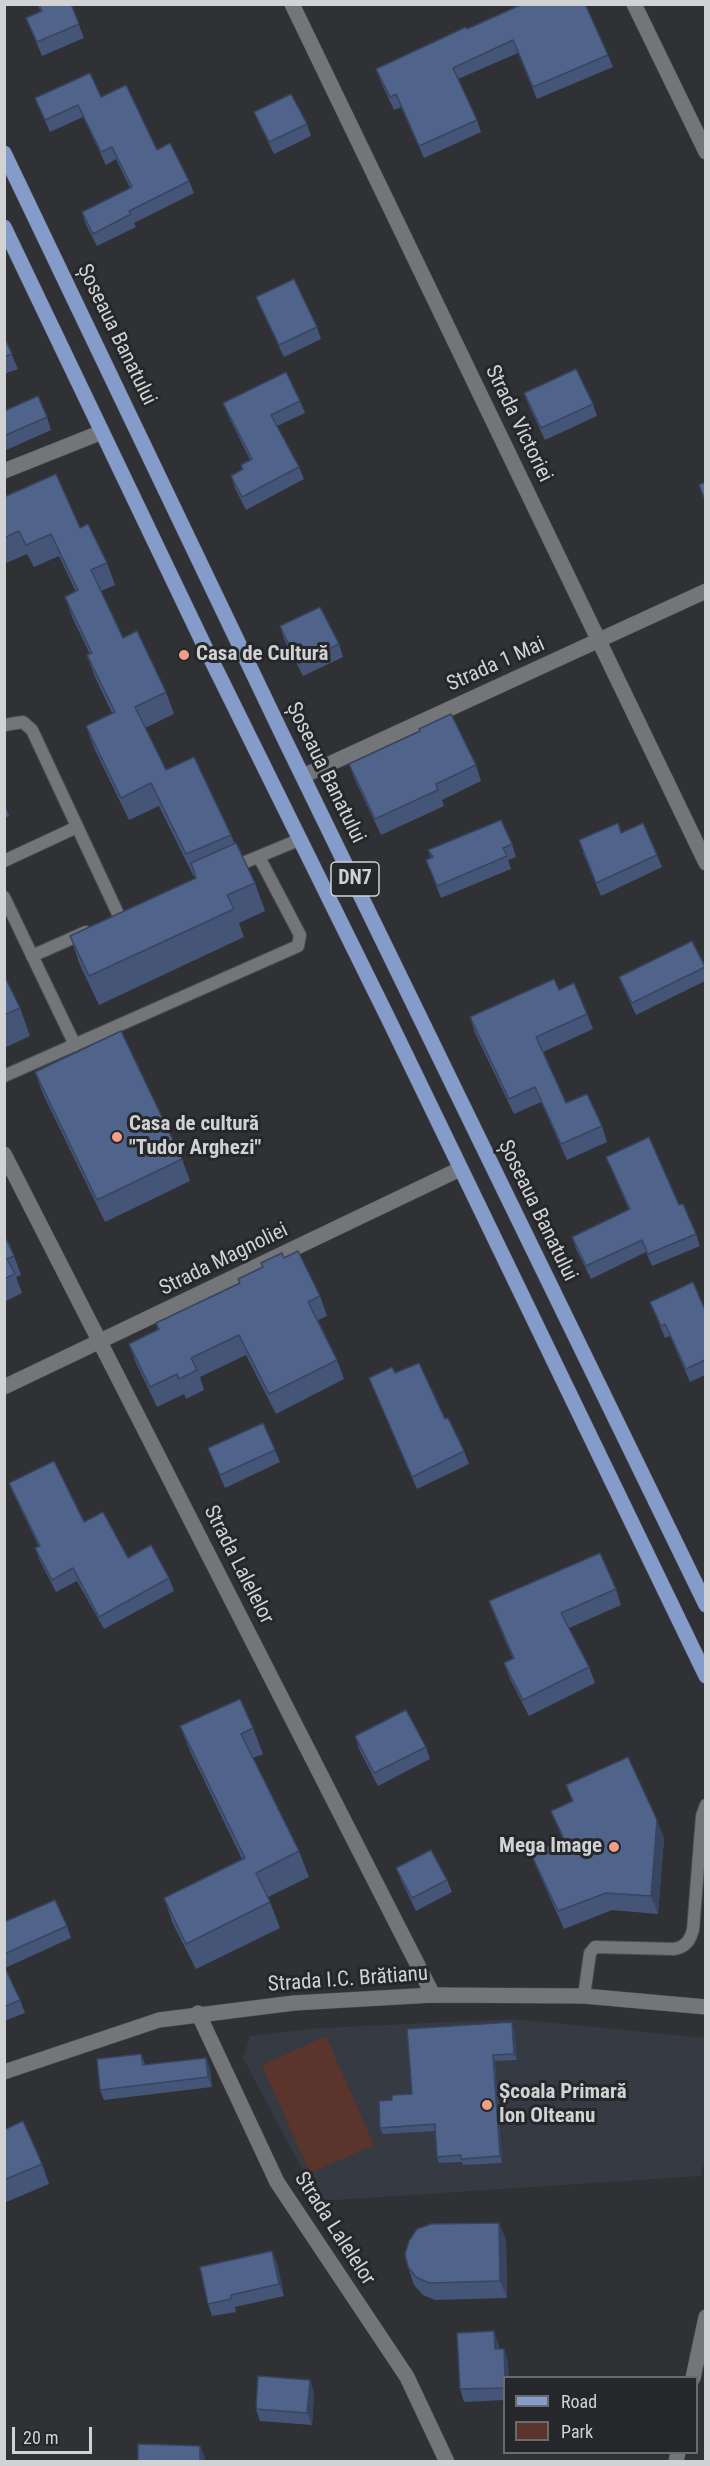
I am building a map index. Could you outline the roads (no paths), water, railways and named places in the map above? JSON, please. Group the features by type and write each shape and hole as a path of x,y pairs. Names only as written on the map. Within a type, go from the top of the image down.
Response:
{"main road":[{"name":"Șoseaua Banatului","path":"4,153 705,1605"},
{"name":"DN7","path":"4,227 705,1676"}],"street":[{"name":"Strada Victoriei","path":"292,4 705,863"},
{"path":"634,4 705,152"},
{"path":"4,471 102,432"},
{"name":"Strada 1 Mai","path":"303,776 599,642 705,591"},
{"name":"Strada Lalelelor","path":"6,1162 433,1995"},
{"name":"Strada Magnoliei","path":"4,1387 460,1169"},
{"name":"Strada I.C. Brătianu","path":"4,2072 159,2020 198,2013 344,1998 433,1995 584,1996 705,2007"},
{"name":"Strada Lalelelor","path":"198,2013 278,2182 406,2377 447,2462"},
{"path":"693,2376 705,2317"}],"lane":[{"path":"4,725 23,722 32,730 77,828 113,919 32,956"},
{"path":"4,861 77,828"},
{"path":"216,875 301,839"},
{"path":"4,1076 298,945 300,935 259,857"},
{"path":"4,897 75,1045"},
{"path":"584,1996 590,1953 595,1947 674,1949 684,1946 690,1939 705,1805"}],"place":[{"name":"Casa de Cultură","path":"184,655"},
{"name":"Casa de cultură \"Tudor Arghezi\"","path":"117,1137"},
{"name":"Mega Image","path":"614,1847"},
{"name":"Școala Primară Ion Olteanu","path":"487,2105"}]}
